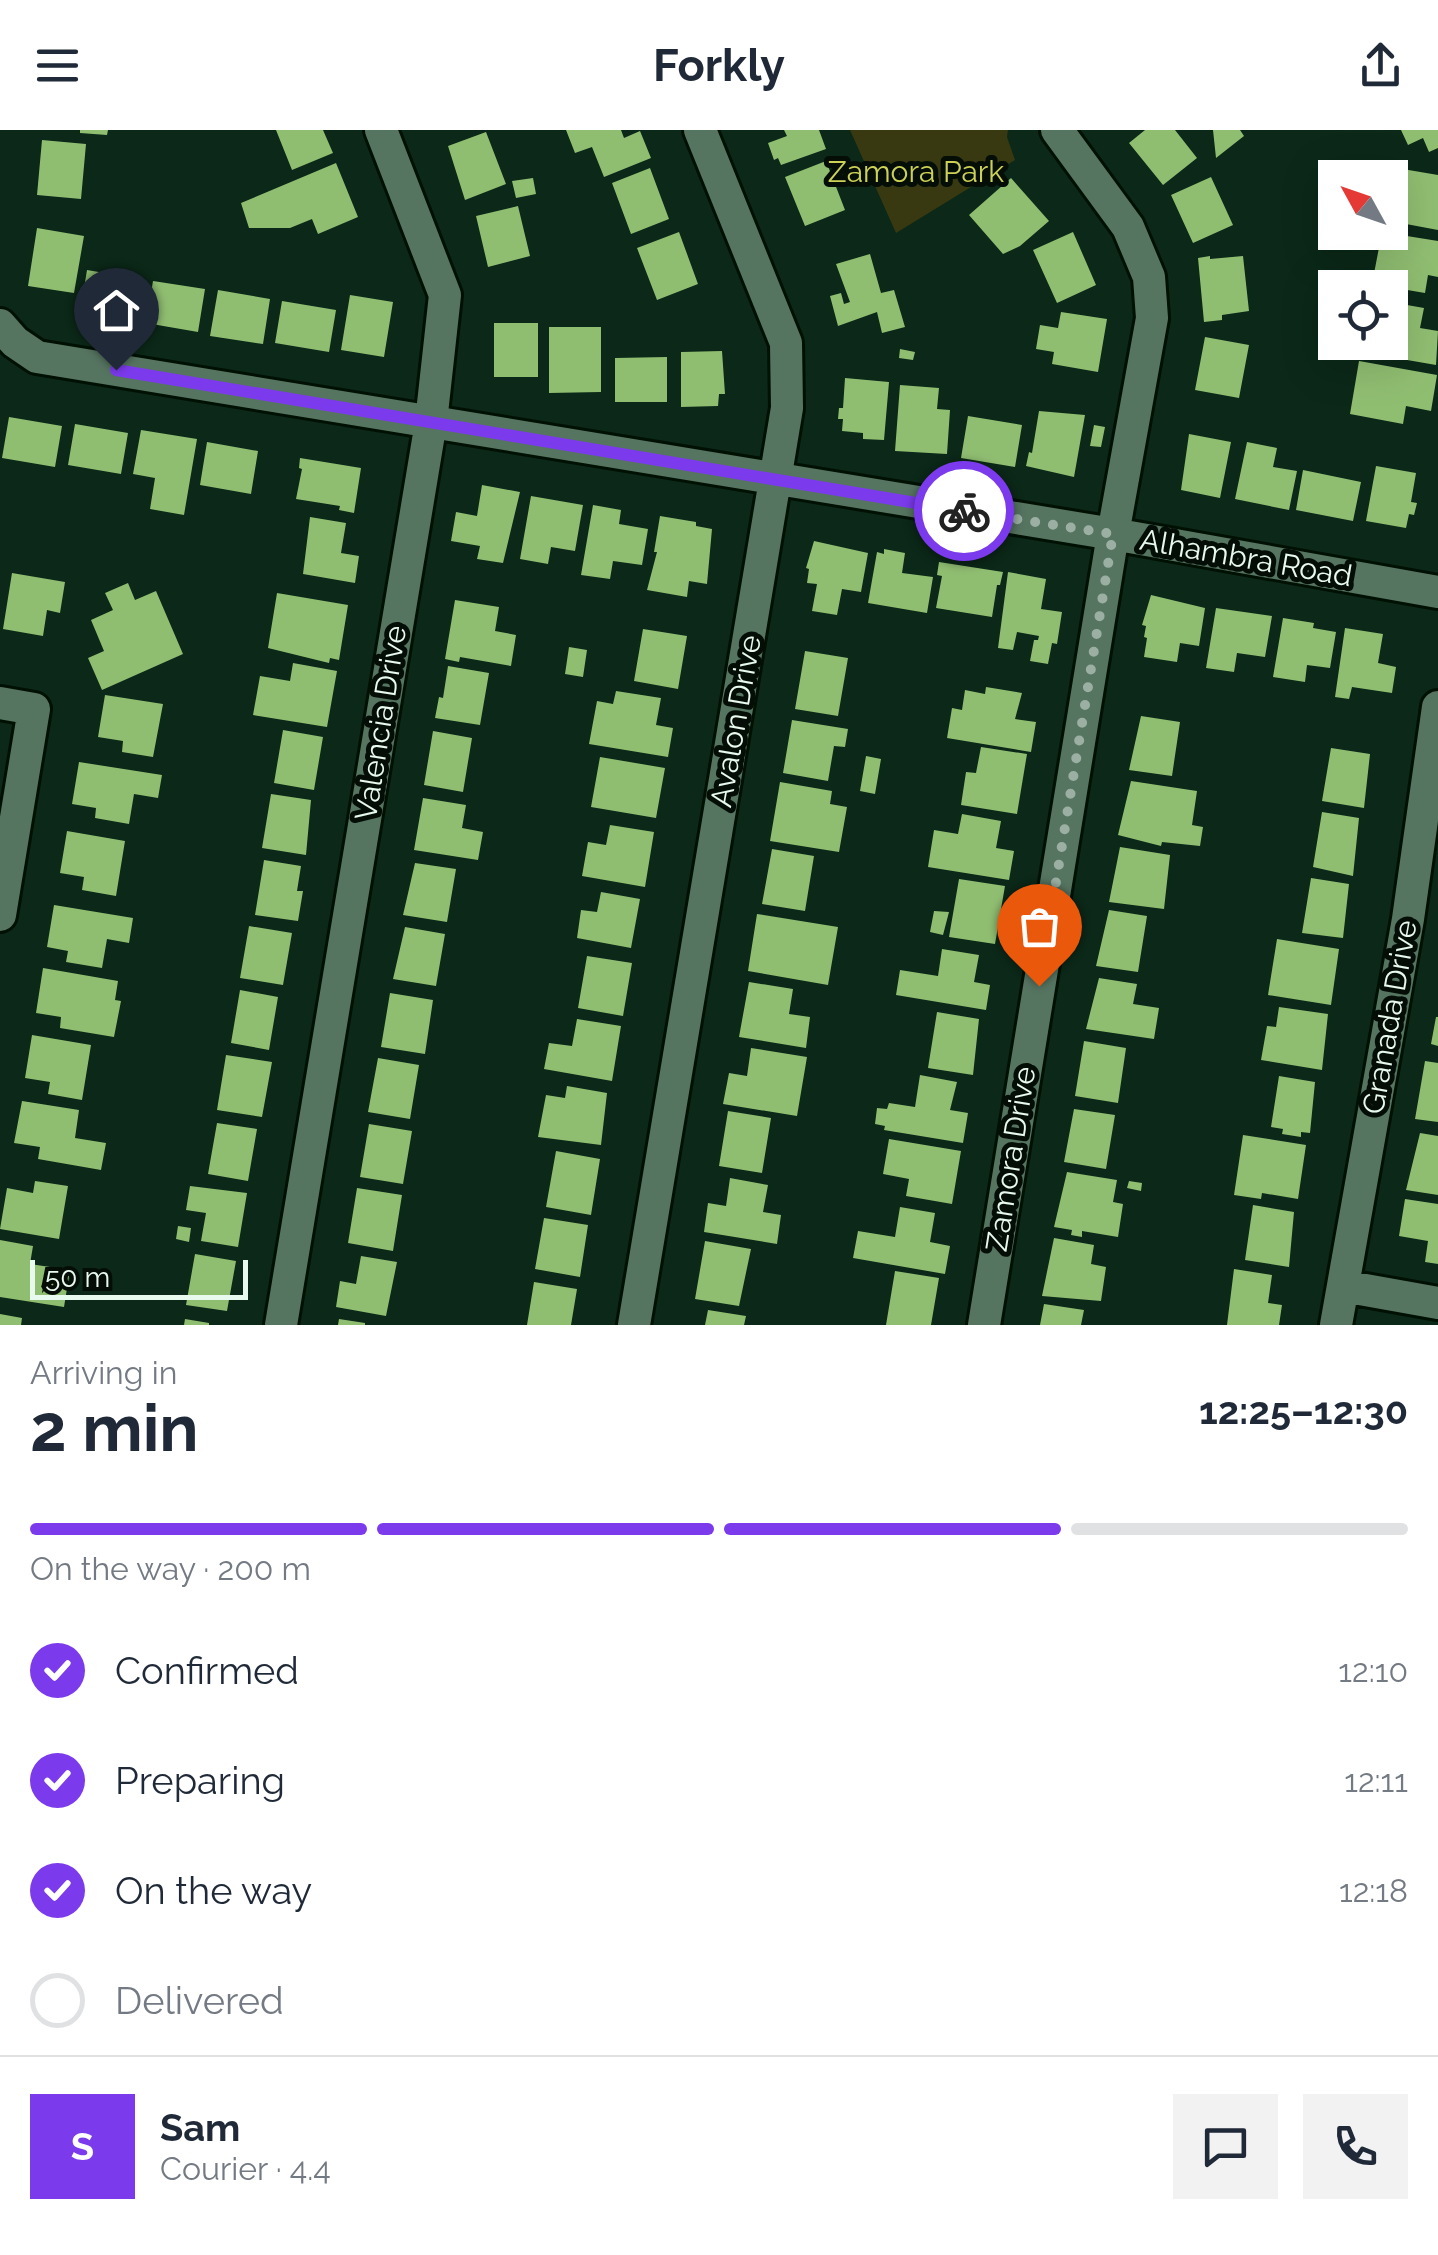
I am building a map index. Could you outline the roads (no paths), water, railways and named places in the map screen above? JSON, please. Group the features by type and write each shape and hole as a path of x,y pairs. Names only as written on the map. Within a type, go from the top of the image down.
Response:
{"street":[{"name":"Valencia Drive","path":"281,1325 431,422 445,295 381,130"},
{"name":"Avalon Drive","path":"634,1325 787,408 786,343 700,130"},
{"name":"Zamora Drive","path":"984,1325 1152,318 1149,277 1128,227 1057,130"},
{"name":"Alhambra Road","path":"0,325 15,342 37,357 1113,534 1438,592"},
{"path":"0,703 34,709 0,915"},
{"name":"Granada Drive","path":"1336,1325 1408,920 1438,707"},
{"path":"1343,1286 1438,1303"}],"park label":[{"name":"Zamora Park","path":"916,172"}]}
